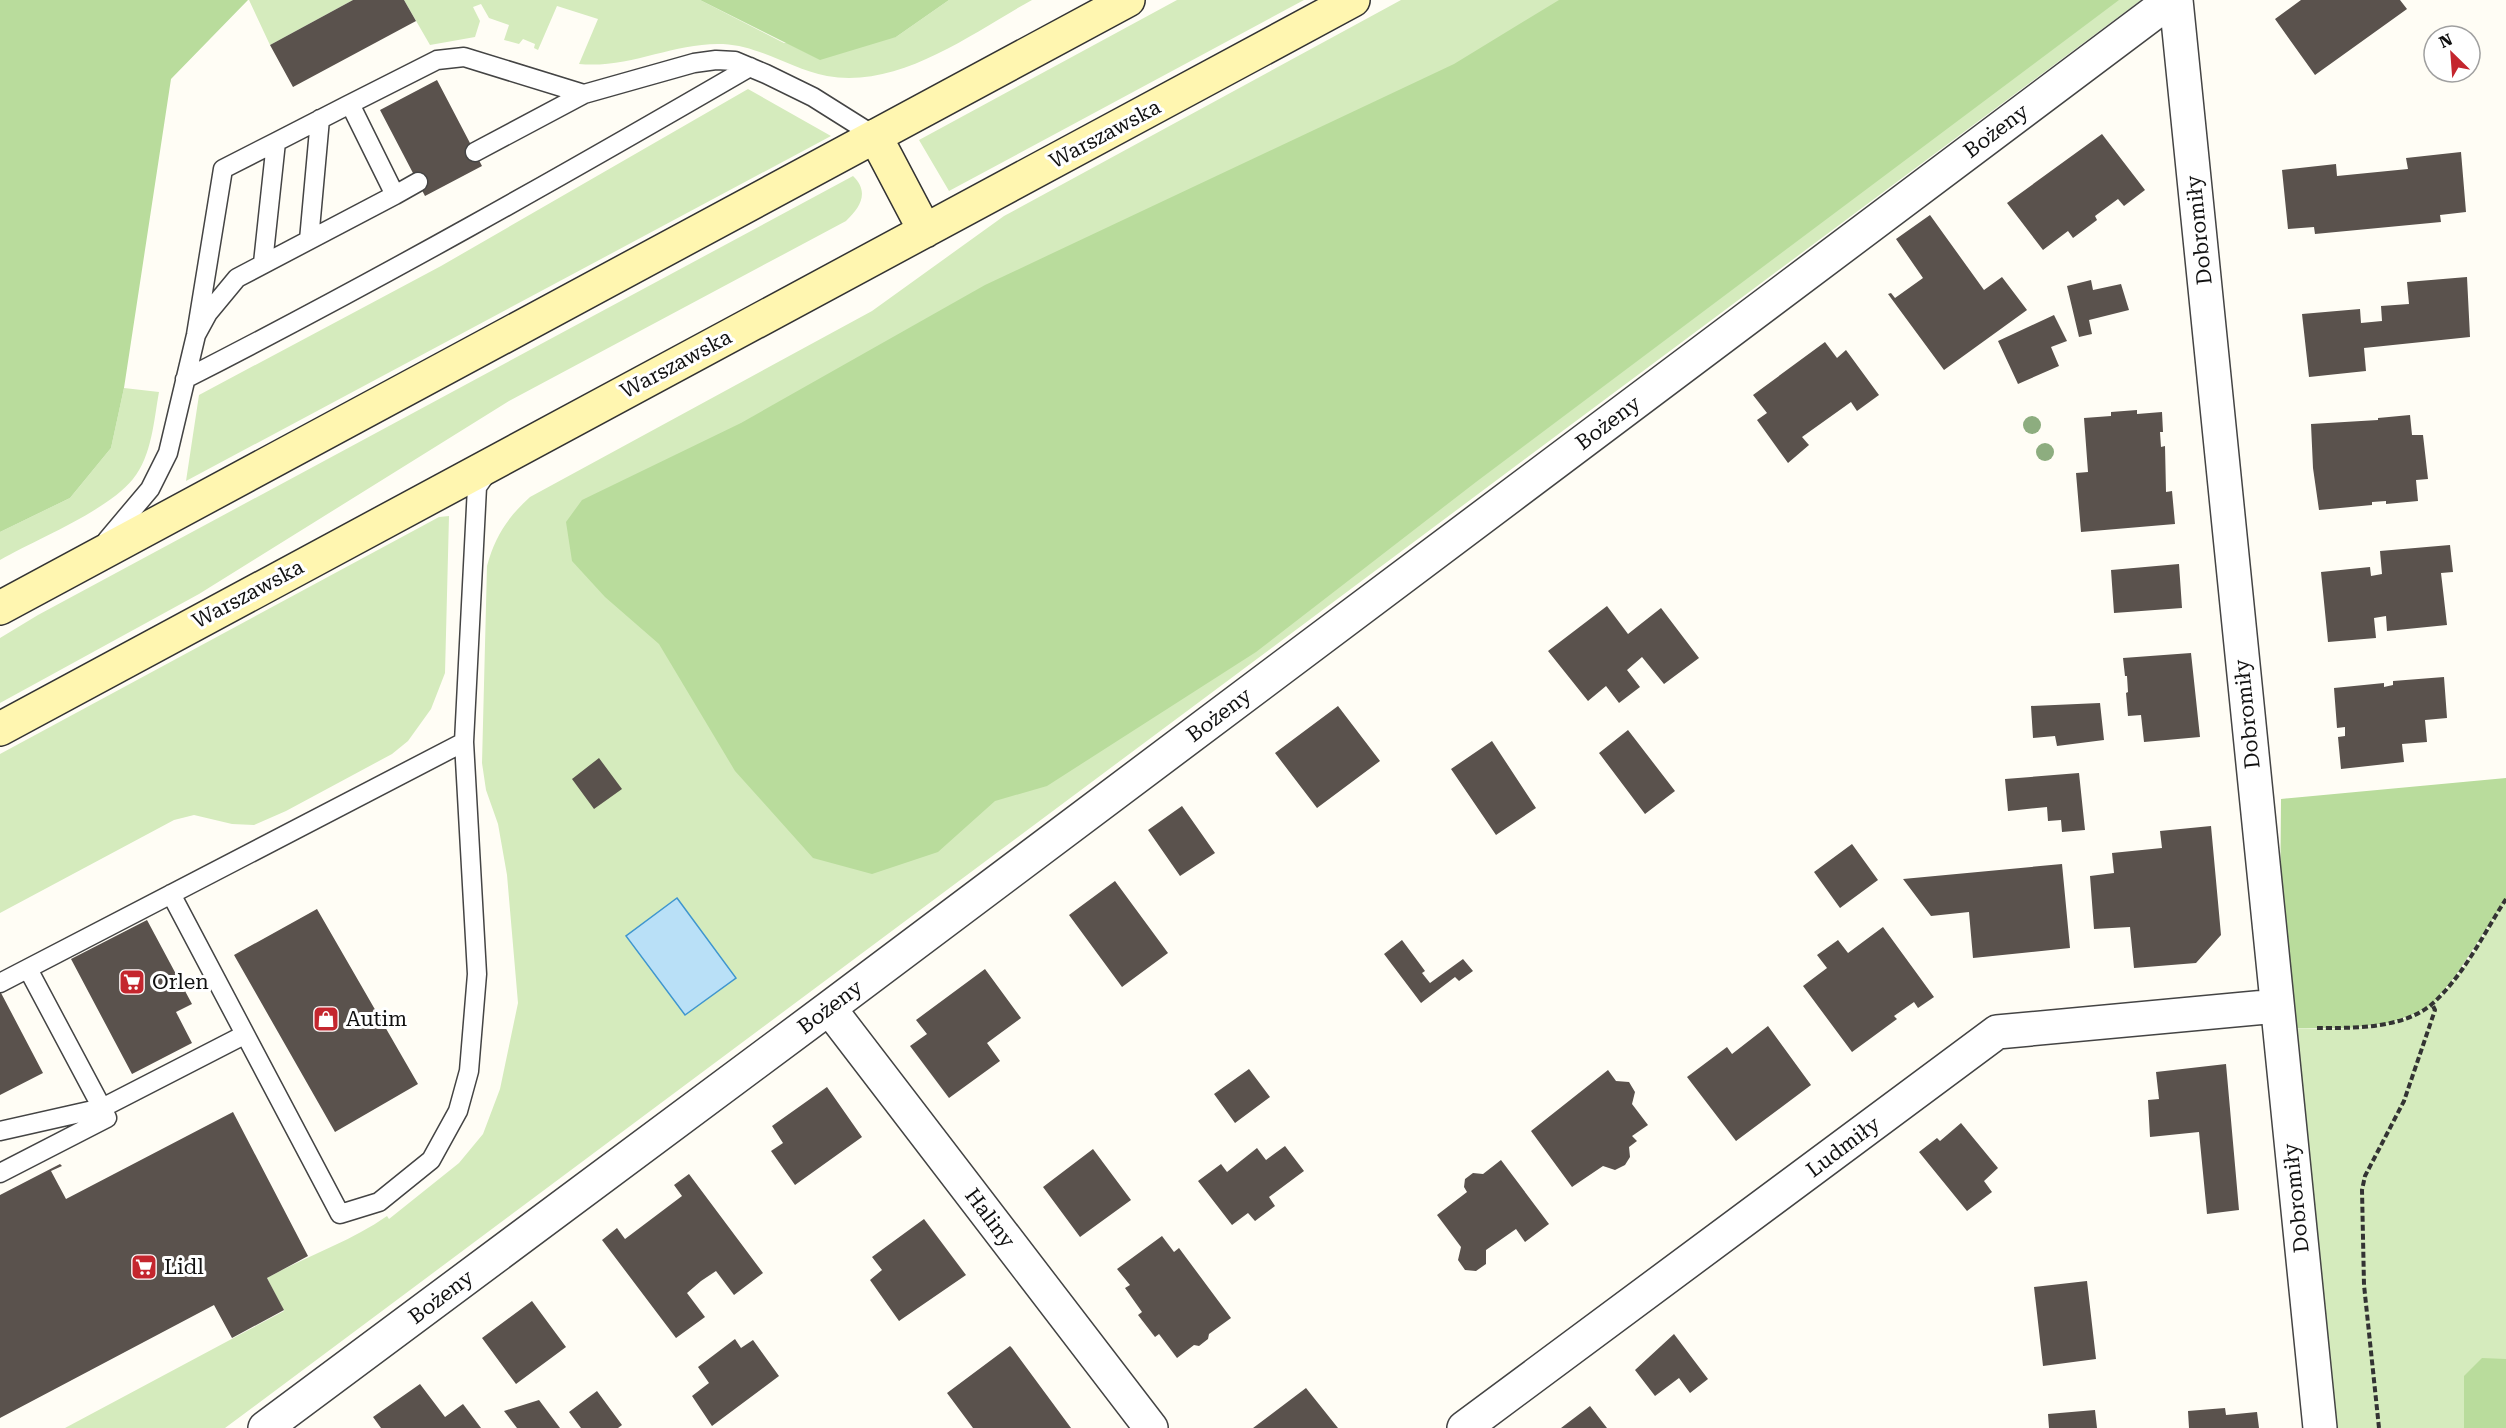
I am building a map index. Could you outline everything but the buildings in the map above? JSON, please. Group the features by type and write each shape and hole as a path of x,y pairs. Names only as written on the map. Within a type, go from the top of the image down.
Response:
{"main road":[{"path":"0,608 1128,0"},
{"name":"Warszawska","path":"0,729 1353,0"},
{"path":"874,136 925,231"}],"street":[{"name":"Bożeny","path":"265,1428 829,1008 2171,0"},
{"name":"Dobromiły","path":"2176,0 2320,1428"},
{"name":"Haliny","path":"829,1008 1151,1428"},
{"name":"Ludmiły","path":"1464,1428 1997,1032 2278,1017"}],"lane":[{"path":"79,565 120,527 160,472 176,427 196,335 223,169 437,60 464,57 584,94"},
{"path":"475,152 584,94 694,63 716,60 735,61 813,97 874,136"},
{"path":"185,379 318,311 543,188 750,67"},
{"path":"350,104 395,195"},
{"path":"309,240 320,119"},
{"path":"263,263 276,142"},
{"path":"196,335 208,313 237,278 418,182"},
{"path":"171,894 340,1214 379,1202 431,1160 458,1111 469,1071 477,974 464,742 477,488 486,472 504,457"},
{"path":"0,983 464,742"},
{"path":"0,1173 107,1118 28,969"},
{"path":"0,1131 102,1108 244,1035"}],"path":[{"path":"2278,1017 2350,1028 2389,1023 2417,1013 2432,1004 2454,978 2506,899"},
{"path":"2379,1428 2364,1286 2362,1190 2365,1176 2404,1101 2435,1010 2432,1004"}],"green space":[{"path":"0,0 248,0 171,79 124,388 111,448 70,498 0,532"},
{"path":"249,0 353,0 270,45"},
{"path":"404,0 700,0 784,43 896,37 949,0 1032,0 934,55 881,74 854,78 813,73 763,53 723,44 687,47 616,63 579,64 598,19 557,6 538,50 534,48 535,44 523,39 519,44 504,40 509,25 489,18 481,4 473,7 480,21 475,37 430,45"},
{"path":"700,0 949,0 896,37 820,60"},
{"path":"1177,0 1304,0 949,191 919,140"},
{"path":"1401,0 2141,0 225,1428 65,1428 284,1311 267,1278 358,1234 387,1216 389,1219 459,1163 483,1134 500,1089 518,1003 507,875 498,824 486,790 482,763 487,566 498,536 515,512 530,497 872,311 1004,216"},
{"path":"1559,0 2119,0 1476,482 1256,652 1047,786 995,801 938,852 872,874 813,858 735,771 659,644 605,597 572,561 566,522 582,500 741,423 985,285 1454,64"},
{"path":"748,89 831,136 186,481 199,395 441,266"},
{"path":"853,176 862,194 859,205 846,221 509,401 199,594 0,703 0,638 38,615"},
{"path":"124,388 159,392 148,448 133,479 106,502 71,524 0,560 0,532 70,498 111,448"},
{"path":"449,516 445,673 431,709 408,741 392,754 286,811 254,825 232,824 194,815 174,820 0,913 0,754 439,517"},
{"path":"2506,778 2506,899 2454,978 2432,1004 2417,1013 2389,1023 2350,1028 2279,1028 2281,799"},
{"path":"2506,899 2506,1428 2321,1428 2279,1028 2358,1028 2398,1021 2416,1014 2431,1004 2452,982 2472,955"},
{"path":"2482,1358 2506,1359 2506,1428 2464,1428 2464,1376"}],"water":[{"path":"677,898 736,978 685,1015 626,936"}],"place":[{"name":"Orlen","path":"132,982"},
{"name":"Autim","path":"326,1019"},
{"name":"Lidl","path":"144,1267"}]}
